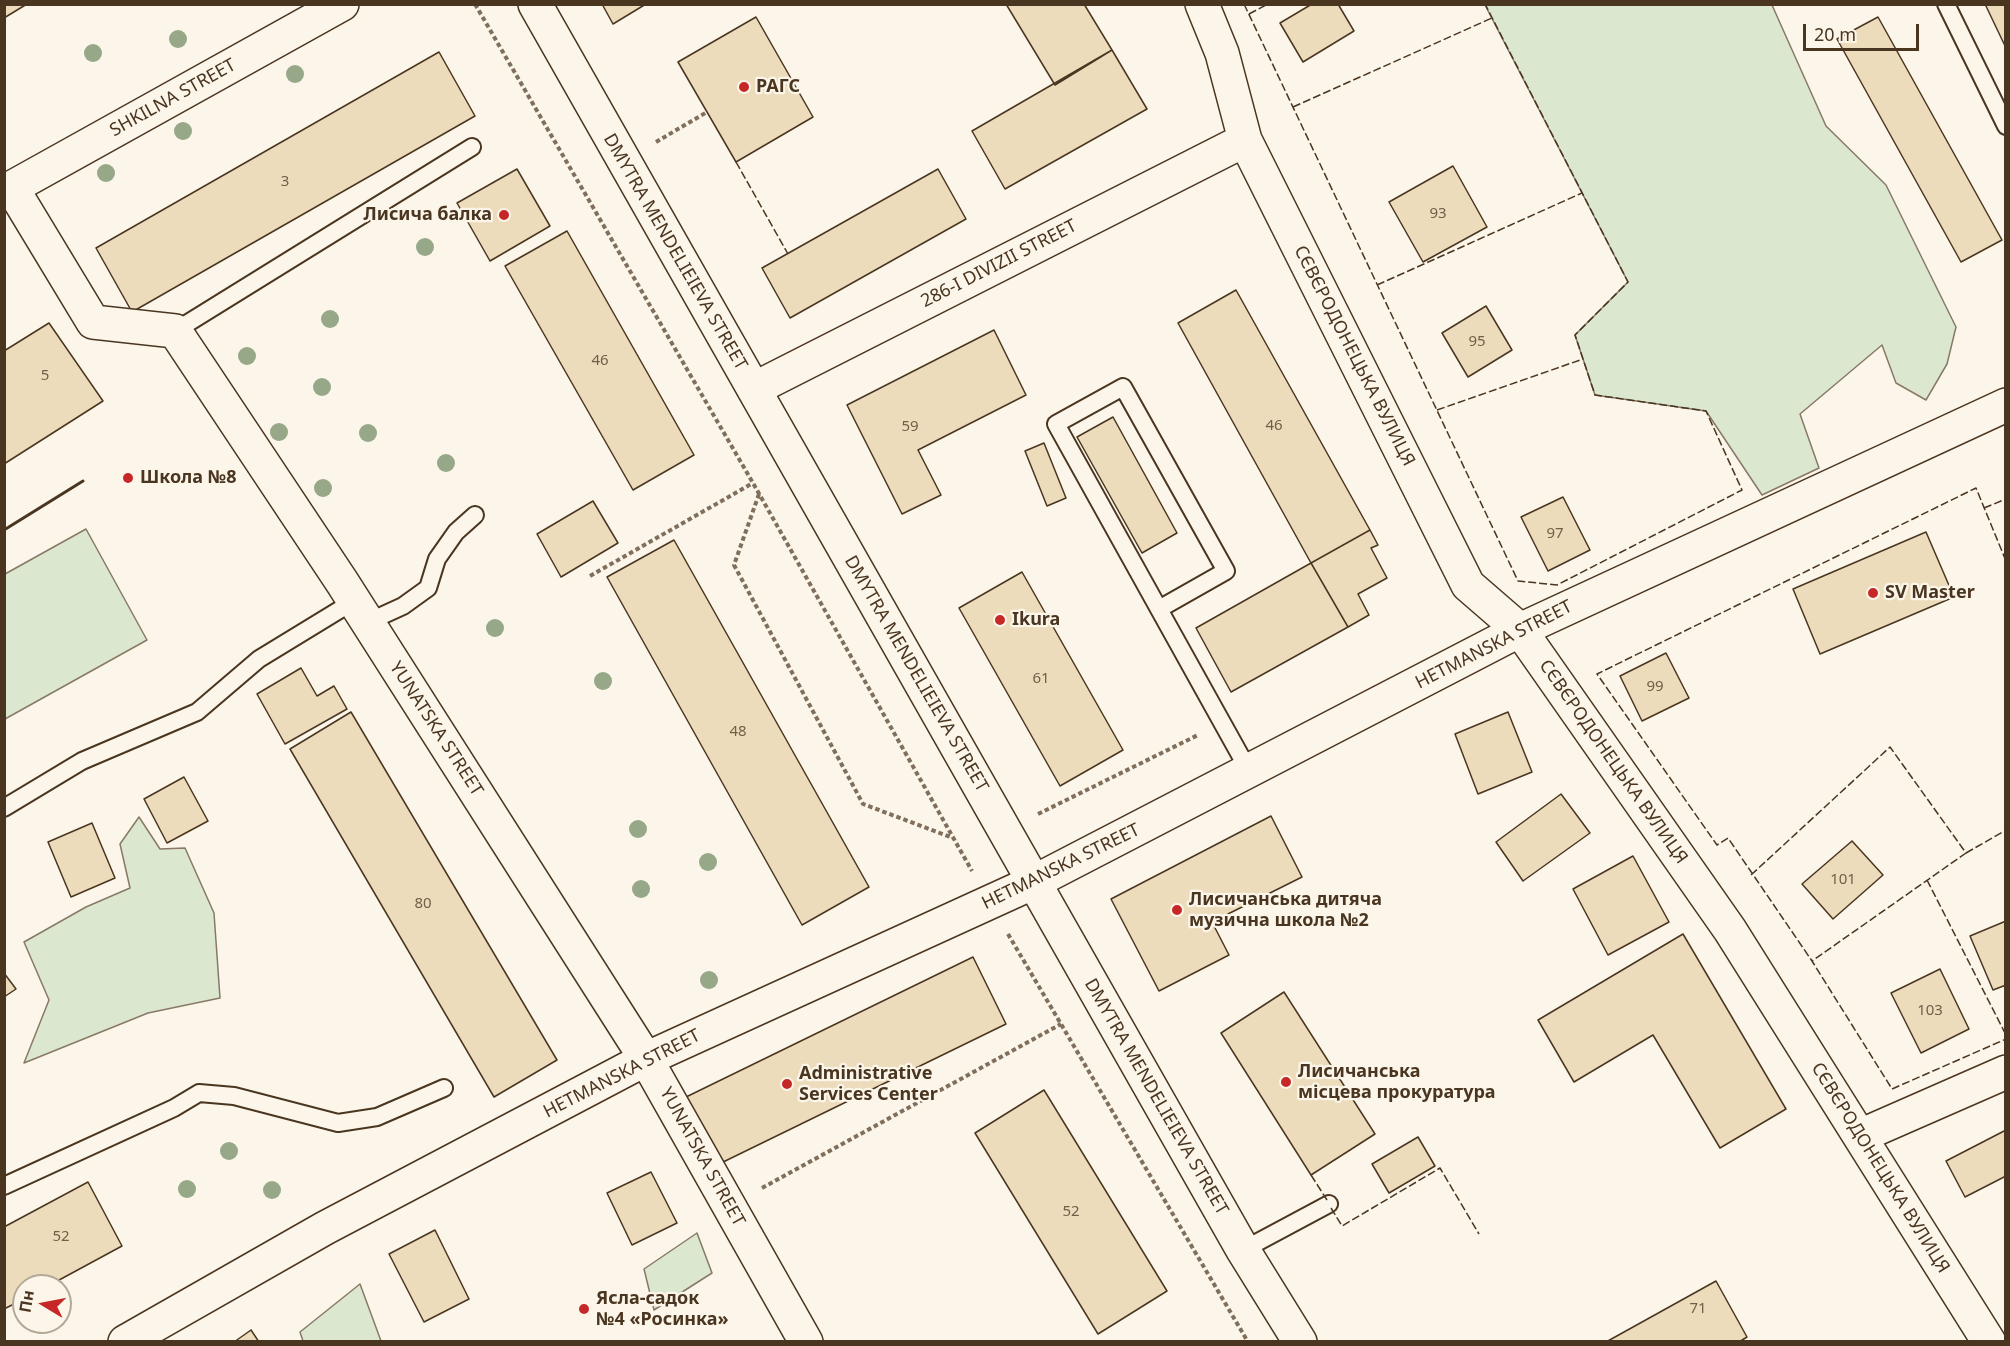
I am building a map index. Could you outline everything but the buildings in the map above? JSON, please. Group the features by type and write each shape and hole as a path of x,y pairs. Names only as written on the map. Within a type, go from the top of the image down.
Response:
{"street":[{"name":"SHKILNA STREET","path":"8,190 342,4"},
{"name":"DMYTRA MENDELIEIEVA STREET","path":"535,4 1243,1250 1300,1341"},
{"name":"СЄВЄРОДОНЕЦЬКА ВУЛИЦЯ","path":"1202,4 1222,53 1245,140 1468,585 1520,630 1730,930 1989,1341"},
{"name":"286-I DIVIZII STREET","path":"753,389 1245,140"},
{"path":"8,190 93,322 175,331"},
{"name":"YUNATSKA STREET","path":"175,331 361,611 646,1059 806,1341"},
{"name":"HETMANSKA STREET","path":"125,1341 325,1228 646,1059 1034,882 1520,630 2006,405"},
{"path":"1860,1136 2006,1072"}],"lane":[{"path":"1946,4 2006,126"},
{"path":"175,331 472,147"},
{"path":"1159,609 1226,572 1123,387 1056,424 1159,609 1250,771"},
{"path":"4,808 82,761 197,712 259,659 361,611 403,606 428,588 437,559 456,532 475,515"},
{"path":"4,1186 174,1108 199,1093 234,1095 338,1123 377,1117 444,1088"},
{"path":"1243,1250 1329,1204"}],"path":[{"path":"475,4 759,493 990,903 1248,1341"},
{"path":"654,143 707,112"},
{"path":"649,133 660,153"},
{"path":"590,576 753,483"},
{"path":"759,493 734,565 863,804 953,838"},
{"path":"1034,816 1223,723"},
{"path":"729,1206 1061,1024"}],"green space":[{"path":"1485,5 1772,5 1826,126 1886,185 1956,327 1947,364 1926,400 1896,383 1882,345 1800,414 1819,468 1762,495 1706,411 1595,395 1575,335 1628,282"},
{"path":"86,529 147,640 5,719 5,574"},
{"path":"139,817 160,849 185,848 214,913 220,998 148,1013 24,1063 49,1000 24,942 86,907 130,888 120,844"},
{"path":"697,1233 712,1273 654,1310 644,1269"},
{"path":"360,1284 381,1341 303,1341 300,1332"}],"fence":[{"path":"1244,4 1518,581 1557,585 1742,490 1706,411 1595,395 1575,335 1628,282 1485,4"},
{"path":"1249,14 1268,4"},
{"path":"1293,107 1492,18"},
{"path":"736,162 788,254"},
{"path":"1377,285 1582,193"},
{"path":"1437,410 1583,359"},
{"path":"2006,561 1976,488 1597,674 1717,845 1728,838 1812,961 1892,1089 2006,1039"},
{"path":"1984,508 2006,499"},
{"path":"1751,875 1890,747 1966,853 1812,961"},
{"path":"1966,853 2006,830"},
{"path":"1927,880 2006,1035"},
{"path":"1331,1208 1342,1226 1440,1168 1479,1234"},
{"path":"1311,1175 1327,1200"}],"wall":[{"path":"4,530 83,481"}],"place":[{"name":"РАГС","path":"744,87"},
{"name":"Лисича балка","path":"504,215"},
{"name":"Школа №8","path":"128,478"},
{"name":"SV Master","path":"1873,593"},
{"name":"Ikura","path":"1000,620"},
{"name":"Лисичанська дитяча музична школа №2","path":"1177,910"},
{"name":"Лисичанська місцева прокуратура","path":"1286,1082"},
{"name":"Administrative Services Center","path":"787,1084"},
{"name":"Ясла-садок №4 «Росинка»","path":"584,1309"}]}
